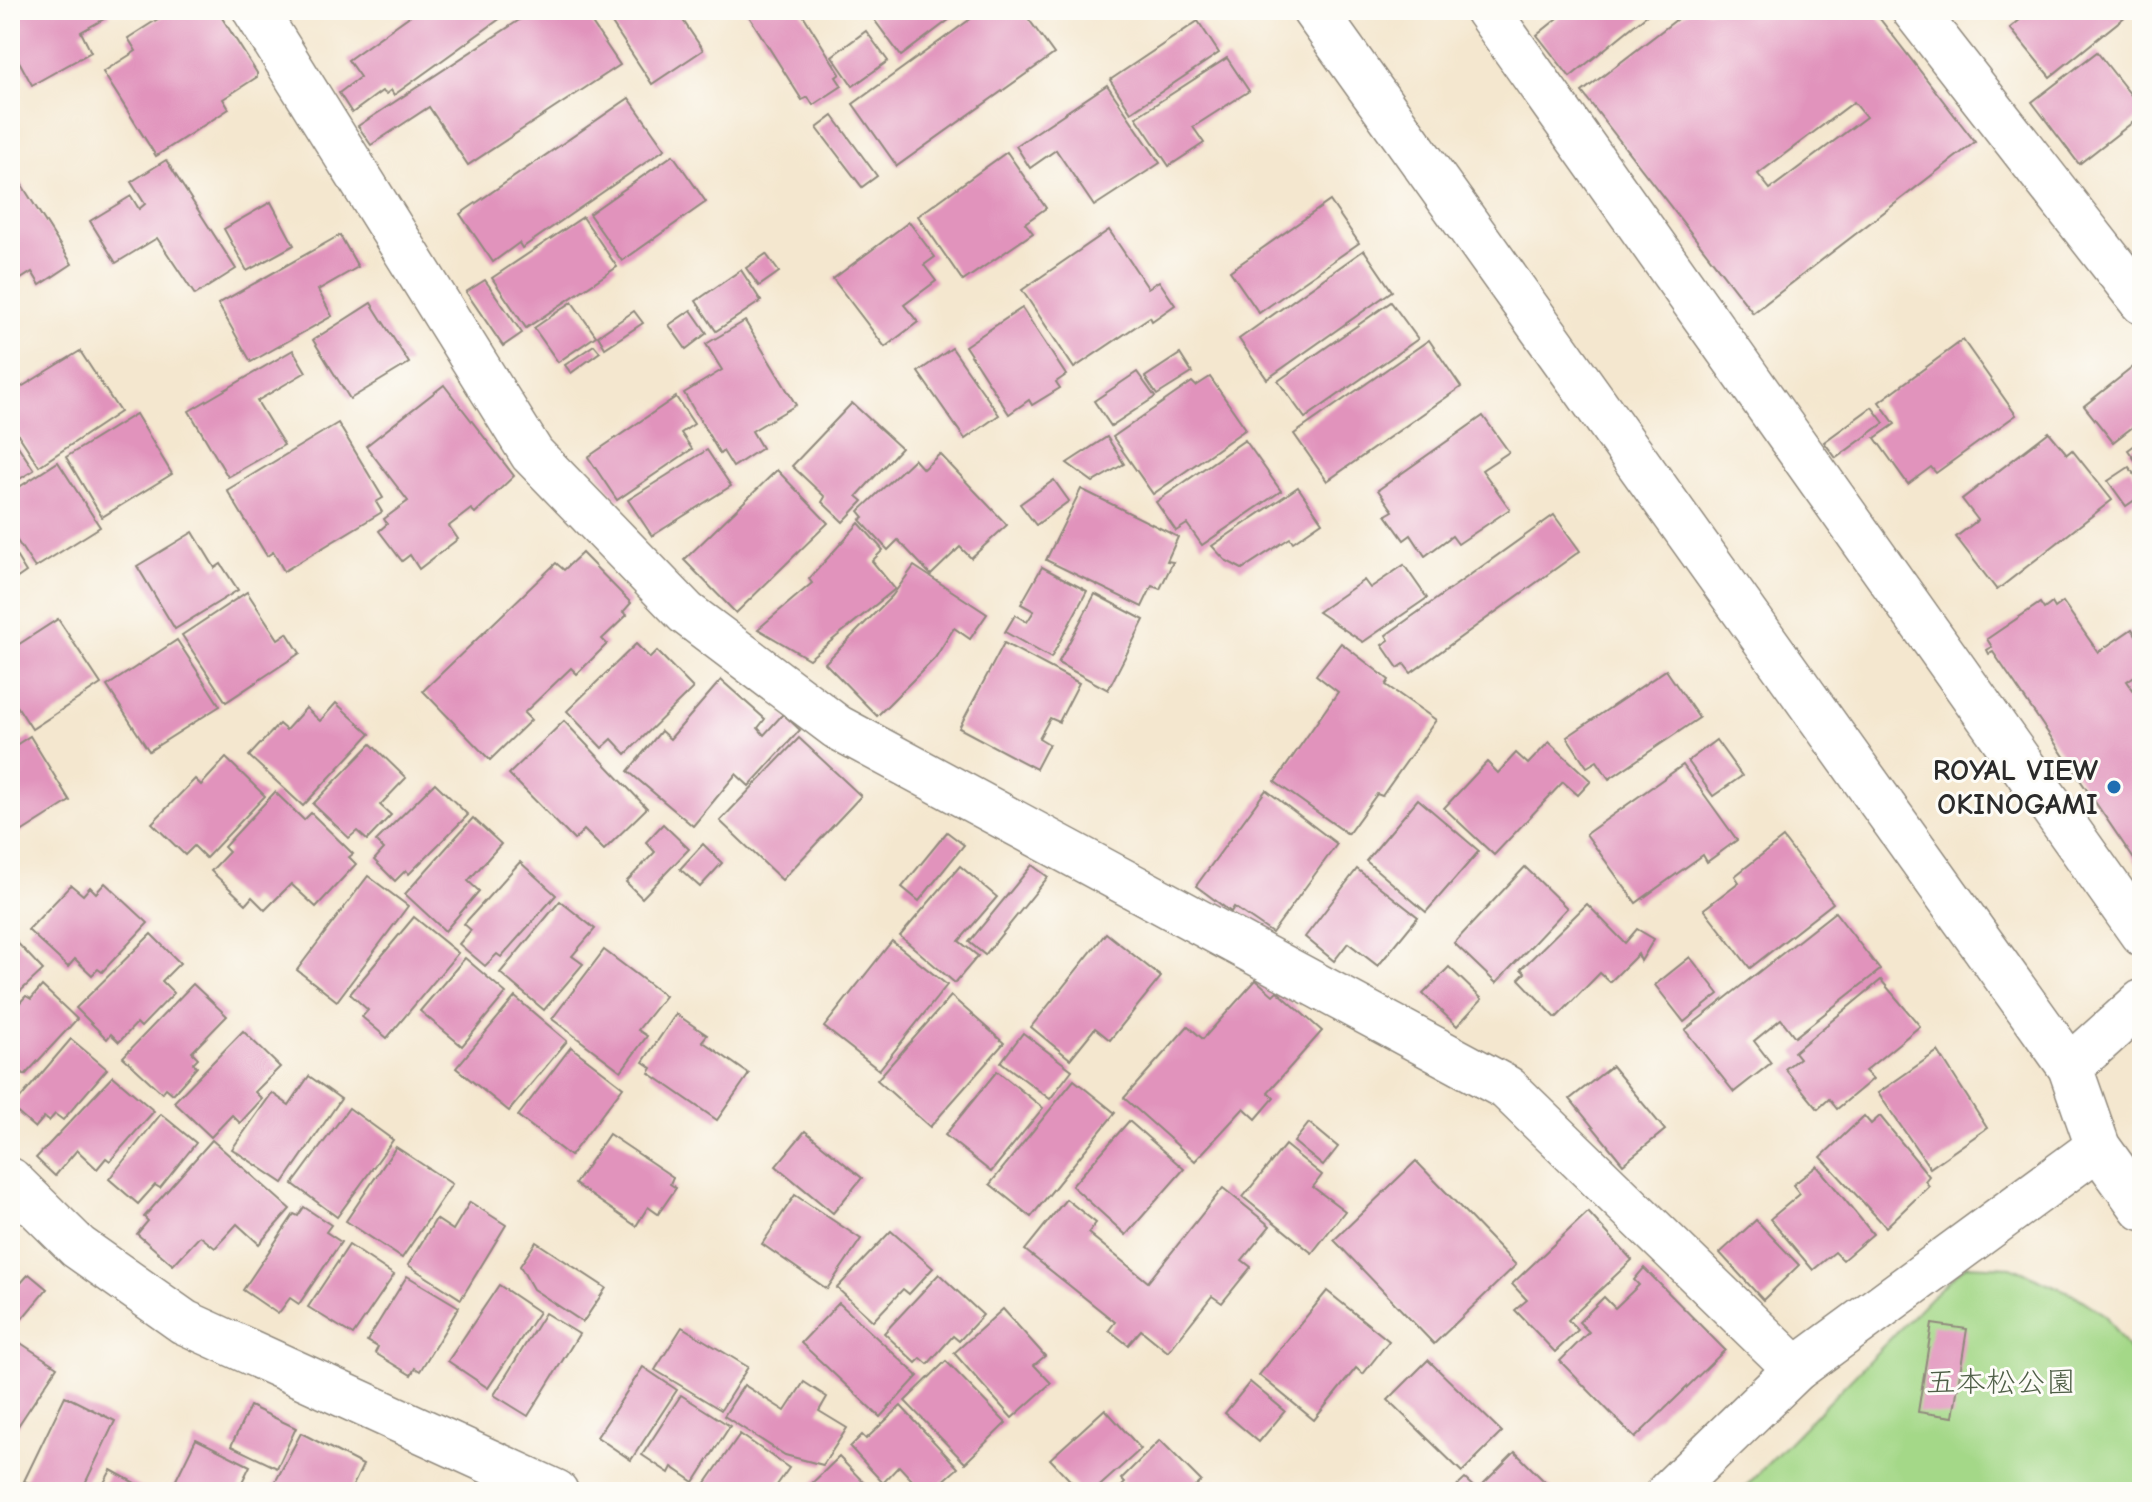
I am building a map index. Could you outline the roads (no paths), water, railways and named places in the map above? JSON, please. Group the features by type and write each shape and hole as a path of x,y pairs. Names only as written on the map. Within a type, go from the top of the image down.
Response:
{"street":[{"path":"255,10 532,454 686,613 837,727 1507,1088 1796,1369"},
{"path":"1487,10 2142,934"},
{"path":"1914,10 2142,302"},
{"path":"1316,11 2070,1067 2098,1147 2142,1208"},
{"path":"2070,1067 2142,1002"},
{"path":"1669,1492 1796,1369 2098,1147"},
{"path":"10,1180 78,1247 184,1322 556,1492"}],"place":[{"name":"ROYAL VIEW OKINOGAMI","path":"2114,787"}],"park label":[{"name":"五本松公園","path":"2001,1382"}]}
